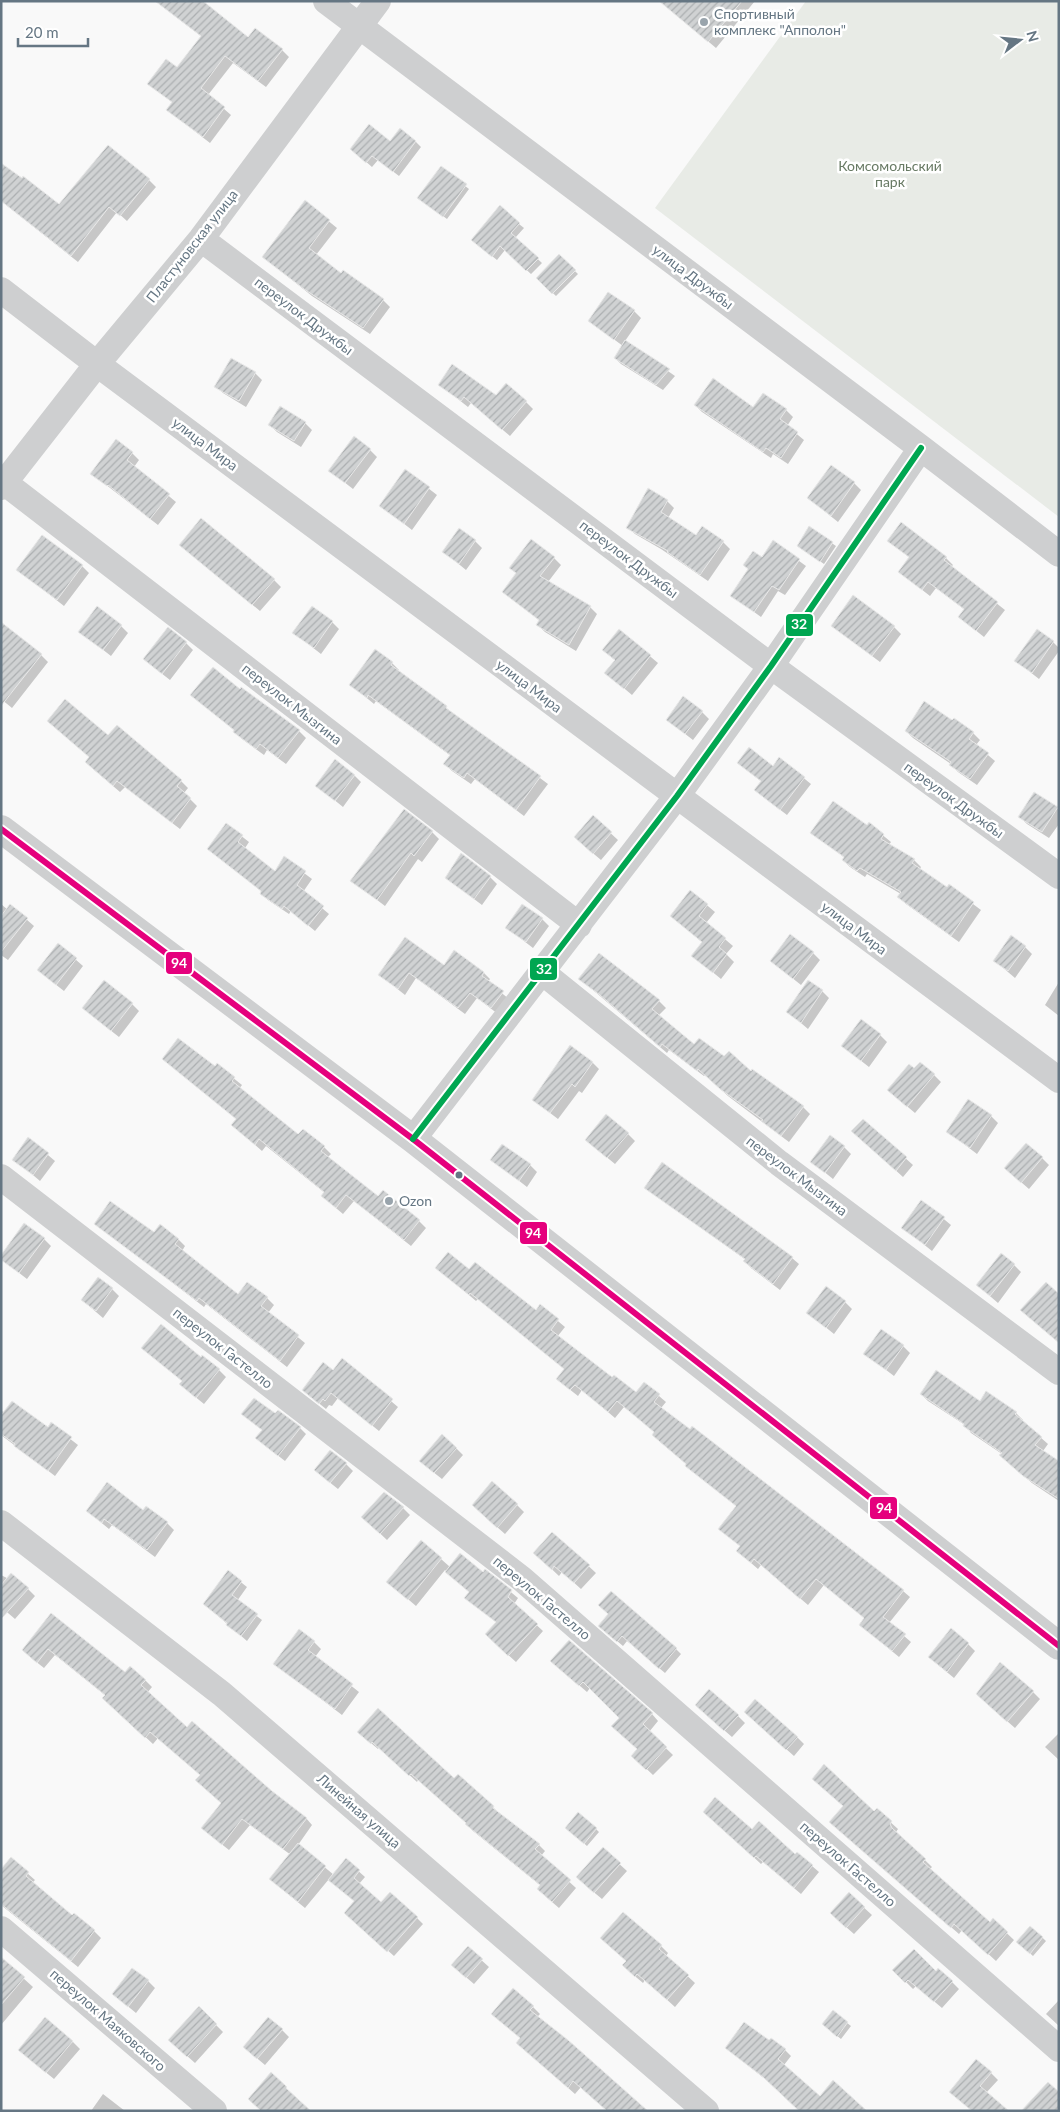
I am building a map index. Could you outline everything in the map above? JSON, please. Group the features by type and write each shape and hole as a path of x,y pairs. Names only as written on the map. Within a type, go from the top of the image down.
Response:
{"street":[{"name":"улица Дружбы","path":"326,1 921,448 1059,554"},
{"name":"Пластуновская улица","path":"3,485 97,364 201,239 378,1"},
{"name":"переулок Дружбы","path":"201,239 771,666 1059,876"},
{"name":"улица Мира","path":"1,290 97,364 1059,1080"},
{"path":"413,1139 677,796 771,666 921,448"},
{"name":"переулок Мызгина","path":"3,485 579,925"},
{"path":"1,829 413,1139 1059,1646"},
{"name":"переулок Мызгина","path":"542,972 779,1163 1059,1372"},
{"name":"переулок Гастелло","path":"1,1177 522,1579 1059,2049"},
{"name":"Линейная улица","path":"1,1524 222,1694 706,2111"},
{"name":"переулок Маяковского","path":"1,1929 214,2111"}],"green space":[{"name":"Комсомольский парк","path":"806,1 1059,1 1059,517 655,208"}],"building":[{"path":"155,1 203,1 248,37 255,28 283,49 258,81 225,56 201,88 225,107 203,137 166,110 172,102 147,84 166,59 177,67 201,36"},
{"name":"Спортивный комплекс \"Апполон\"","path":"659,1 742,1 708,42"},
{"path":"369,124 390,141 400,128 416,141 393,172 372,156 366,163 350,149"},
{"path":"108,145 150,179 120,216 109,207 71,256 1,201 1,163 22,178 23,176 59,204"},
{"path":"441,166 467,184 443,217 417,198"},
{"path":"305,200 330,220 309,248 341,273 343,270 384,299 363,328 304,289 262,257"},
{"path":"500,205 520,223 511,233 539,258 526,271 500,246 492,257 471,240"},
{"path":"559,254 576,270 552,294 536,278"},
{"path":"608,292 635,310 614,340 588,321"},
{"path":"625,340 670,369 656,385 614,358"},
{"path":"231,358 256,372 239,401 214,387"},
{"path":"452,364 496,395 506,383 527,401 502,430 464,397 461,401 438,385"},
{"path":"713,378 753,407 763,393 787,409 780,419 798,432 781,458 766,448 763,452 694,405"},
{"path":"280,406 306,422 294,441 268,425"},
{"path":"354,436 371,449 345,483 328,471"},
{"path":"116,439 133,452 127,460 170,494 150,519 108,485 90,474"},
{"path":"831,465 855,482 831,516 807,498"},
{"path":"405,469 430,487 404,524 379,506"},
{"path":"648,488 668,500 661,512 696,535 702,526 724,541 700,575 668,551 626,528"},
{"path":"201,518 275,579 252,605 179,545"},
{"path":"901,522 947,557 944,560 998,602 976,631 958,617 964,609 928,582 922,590 898,572 909,557 887,541"},
{"path":"809,526 833,542 820,562 797,546"},
{"path":"459,528 476,540 459,564 442,552"},
{"path":"42,535 83,565 57,600 16,570"},
{"path":"531,539 555,557 540,576 591,606 569,645 536,625 539,620 502,592 516,573 509,568"},
{"path":"773,540 800,559 779,590 772,586 754,612 730,596 748,569 743,565 753,551 762,557"},
{"path":"853,595 895,626 872,656 831,626"},
{"path":"97,606 122,625 103,650 78,632"},
{"path":"312,606 333,621 314,648 292,633"},
{"path":"1,622 42,654 1,706"},
{"path":"168,627 187,642 162,674 143,659"},
{"path":"619,629 651,655 624,689 604,673 615,660 602,650"},
{"path":"1037,629 1054,641 1032,673 1014,661"},
{"path":"375,649 393,662 391,665 447,706 446,708 541,776 516,810 467,773 464,778 443,764 450,755 368,695 367,698 349,685"},
{"path":"213,667 240,689 241,687 300,730 278,758 260,744 256,749 190,695"},
{"path":"683,696 703,711 685,734 666,720"},
{"path":"65,699 108,735 117,725 182,780 177,786 191,798 172,823 117,781 113,786 85,762 89,757 47,721"},
{"path":"924,701 974,732 969,739 989,753 970,779 949,765 951,762 905,731"},
{"path":"749,747 773,766 779,757 805,777 780,810 754,790 761,781 737,763"},
{"path":"335,759 355,775 335,801 315,786"},
{"path":"1034,792 1058,807 1042,832 1018,817"},
{"path":"833,801 867,825 869,822 884,834 881,839 915,859 912,863 947,887 949,884 974,902 951,936 897,897 901,892 860,868 857,871 842,860 844,857 810,833"},
{"path":"404,809 433,831 414,856 411,853 377,900 350,881"},
{"path":"593,815 612,832 593,854 574,837"},
{"path":"226,823 243,835 238,842 275,871 284,856 306,871 297,885 324,906 308,926 284,906 282,909 260,894 261,891 207,849"},
{"path":"461,853 491,876 474,899 445,878"},
{"path":"690,890 708,904 699,916 726,938 719,947 727,954 713,973 691,956 702,942 670,916"},
{"path":"10,904 28,918 1,952 1,916"},
{"path":"522,904 543,918 526,942 505,928"},
{"path":"790,934 814,952 793,979 770,961"},
{"path":"1011,935 1026,946 1008,971 993,961"},
{"path":"405,937 444,965 454,950 484,972 482,976 504,991 491,1008 470,993 458,1008 409,973 398,989 378,975"},
{"path":"58,943 77,958 56,985 37,970"},
{"path":"599,953 660,1000 652,1009 694,1044 699,1038 724,1056 729,1051 751,1071 752,1069 804,1106 781,1136 761,1121 763,1120 720,1089 698,1069 697,1071 662,1044 660,1047 600,995 578,979"},
{"path":"104,980 133,1003 111,1031 82,1008"},
{"path":"808,980 823,990 801,1023 786,1012"},
{"path":"861,1019 881,1034 861,1061 841,1046"},
{"path":"178,1038 215,1066 217,1063 235,1077 232,1081 298,1134 303,1129 325,1146 321,1151 378,1196 383,1190 420,1220 404,1240 346,1195 336,1208 321,1196 324,1192 259,1139 255,1145 231,1125 236,1119 162,1059"},
{"path":"570,1045 593,1062 575,1087 572,1084 550,1113 532,1100"},
{"path":"920,1062 935,1074 907,1107 887,1090 909,1064 914,1068"},
{"path":"968,1099 992,1115 970,1148 946,1132"},
{"path":"606,1114 629,1133 607,1158 585,1140"},
{"path":"863,1119 907,1157 896,1171 851,1131"},
{"path":"830,1135 845,1146 825,1173 810,1162"},
{"path":"28,1137 49,1153 33,1175 12,1160"},
{"path":"1026,1143 1043,1157 1021,1183 1004,1168"},
{"path":"502,1144 531,1164 519,1181 490,1160"},
{"path":"662,1162 793,1257 773,1284 743,1261 745,1259 644,1188"},
{"path":"921,1200 945,1217 925,1245 901,1228"},
{"path":"110,1201 154,1232 160,1224 179,1239 175,1244 238,1294 247,1282 268,1297 261,1306 299,1335 280,1361 199,1298 197,1301 94,1224"},
{"path":"24,1223 45,1238 19,1273 1,1260 1,1255"},
{"path":"448,1252 469,1269 475,1262 536,1310 540,1304 559,1319 551,1330 612,1377 614,1375 636,1392 644,1382 660,1394 654,1402 690,1429 692,1426 904,1590 883,1617 906,1634 892,1651 859,1625 864,1618 816,1579 800,1599 754,1559 751,1563 736,1551 740,1546 718,1529 736,1506 685,1466 686,1464 652,1435 654,1432 617,1401 608,1412 575,1385 570,1390 556,1379 564,1369 470,1293 469,1295 435,1268"},
{"path":"1001,1253 1015,1264 990,1296 976,1285"},
{"path":"98,1277 113,1288 96,1311 81,1300"},
{"path":"1046,1282 1059,1294 1059,1343 1020,1310"},
{"path":"826,1286 846,1301 826,1328 806,1313"},
{"path":"161,1324 201,1357 202,1355 220,1369 196,1398 179,1384 182,1381 141,1348"},
{"path":"881,1329 904,1345 886,1370 863,1354"},
{"path":"342,1358 393,1399 372,1426 331,1393 325,1401 323,1399 319,1404 302,1390 323,1362 333,1370"},
{"path":"936,1370 980,1401 986,1391 1017,1412 1015,1414 1042,1437 1035,1445 1059,1461 1059,1499 1023,1476 999,1455 1002,1453 920,1394"},
{"path":"254,1398 275,1413 278,1410 301,1427 278,1456 255,1438 262,1430 241,1414"},
{"path":"12,1401 48,1427 51,1422 72,1437 48,1471 1,1434 1,1415"},
{"path":"442,1434 457,1448 434,1473 419,1461"},
{"path":"330,1450 347,1463 330,1483 314,1470"},
{"path":"492,1481 518,1504 497,1528 472,1505"},
{"path":"107,1482 143,1510 146,1506 168,1522 147,1550 104,1519 102,1523 86,1511"},
{"path":"384,1492 404,1507 380,1534 361,1517"},
{"path":"552,1532 590,1565 574,1583 554,1566 552,1570 533,1553"},
{"path":"421,1540 442,1558 408,1600 386,1582"},
{"path":"460,1553 483,1572 485,1569 512,1590 508,1597 538,1624 508,1656 485,1634 496,1622 464,1598 469,1592 445,1572"},
{"path":"228,1570 242,1581 232,1595 258,1614 241,1636 203,1604"},
{"path":"11,1573 29,1588 1,1619 1,1585"},
{"path":"611,1591 677,1648 659,1669 622,1636 617,1642 598,1626 608,1614 598,1605"},
{"path":"51,1613 125,1672 130,1666 146,1680 141,1685 187,1727 192,1721 272,1791 307,1818 283,1849 242,1819 222,1845 201,1828 221,1803 195,1780 200,1775 150,1732 145,1738 102,1698 105,1695 48,1649 37,1663 22,1650"},
{"path":"951,1628 969,1643 947,1672 928,1657"},
{"path":"299,1629 315,1641 308,1650 353,1684 335,1709 273,1664"},
{"path":"569,1640 653,1713 643,1724 667,1747 646,1770 631,1756 637,1749 611,1726 619,1718 583,1682 579,1686 550,1661"},
{"path":"1000,1662 1034,1691 1007,1722 976,1694"},
{"path":"709,1689 739,1715 724,1731 695,1705"},
{"path":"755,1699 798,1737 786,1750 744,1712"},
{"path":"378,1708 454,1778 458,1774 494,1806 493,1808 540,1844 535,1849 571,1880 552,1902 537,1889 540,1885 465,1824 411,1774 409,1776 372,1742 371,1744 357,1732"},
{"path":"824,1764 874,1811 877,1808 892,1821 890,1824 892,1828 926,1859 923,1862 990,1922 993,1918 1008,1932 988,1955 954,1924 951,1928 829,1822 843,1806 812,1779"},
{"path":"715,1797 752,1829 759,1821 795,1854 797,1852 813,1865 794,1888 756,1856 754,1858 703,1812"},
{"path":"578,1812 597,1828 584,1844 565,1828"},
{"path":"298,1843 326,1866 298,1902 269,1879"},
{"path":"603,1847 621,1863 594,1893 576,1877"},
{"path":"11,1857 29,1872 26,1876 72,1915 74,1913 95,1930 71,1961 1,1904 1,1869"},
{"path":"346,1858 360,1870 354,1878 381,1902 390,1892 418,1917 387,1952 344,1913 354,1901 328,1880"},
{"path":"849,1892 865,1907 846,1928 830,1913"},
{"path":"623,1912 662,1945 659,1949 689,1975 667,2000 637,1974 635,1977 622,1965 626,1961 600,1938"},
{"path":"1030,1926 1043,1937 1030,1954 1016,1942"},
{"path":"468,1946 483,1959 466,1978 451,1965"},
{"path":"914,1949 936,1971 938,1968 953,1981 934,2002 908,1980 905,1983 892,1970"},
{"path":"1,1957 25,1977 1,2005"},
{"path":"132,1968 149,1980 128,2007 112,1994"},
{"path":"513,1988 534,2006 530,2010 568,2040 648,2111 607,2111 573,2081 568,2088 516,2043 520,2038 491,2014"},
{"path":"199,2006 217,2024 187,2057 168,2040"},
{"path":"833,2010 848,2022 837,2037 822,2024"},
{"path":"45,2017 73,2041 46,2073 18,2050"},
{"path":"268,2017 283,2029 257,2059 243,2047"},
{"path":"744,2022 769,2040 771,2038 786,2049 778,2059 820,2096 833,2080 867,2111 799,2111 763,2077 725,2048"},
{"path":"976,2059 992,2072 980,2086 1009,2111 972,2111 949,2092"},
{"path":"271,2072 311,2111 261,2111 248,2099"},
{"path":"1048,2082 1059,2092 1059,2111 1021,2111"}],"transit line":[{"name":"32","path":"413,1139 677,796 771,666 921,448"},
{"name":"94","path":"1,829 413,1139 1059,1646"}],"place":[{"name":"Спортивный комплекс \"Апполон\"","path":"704,22"},
{"name":"Ozon","path":"389,1201"}]}
